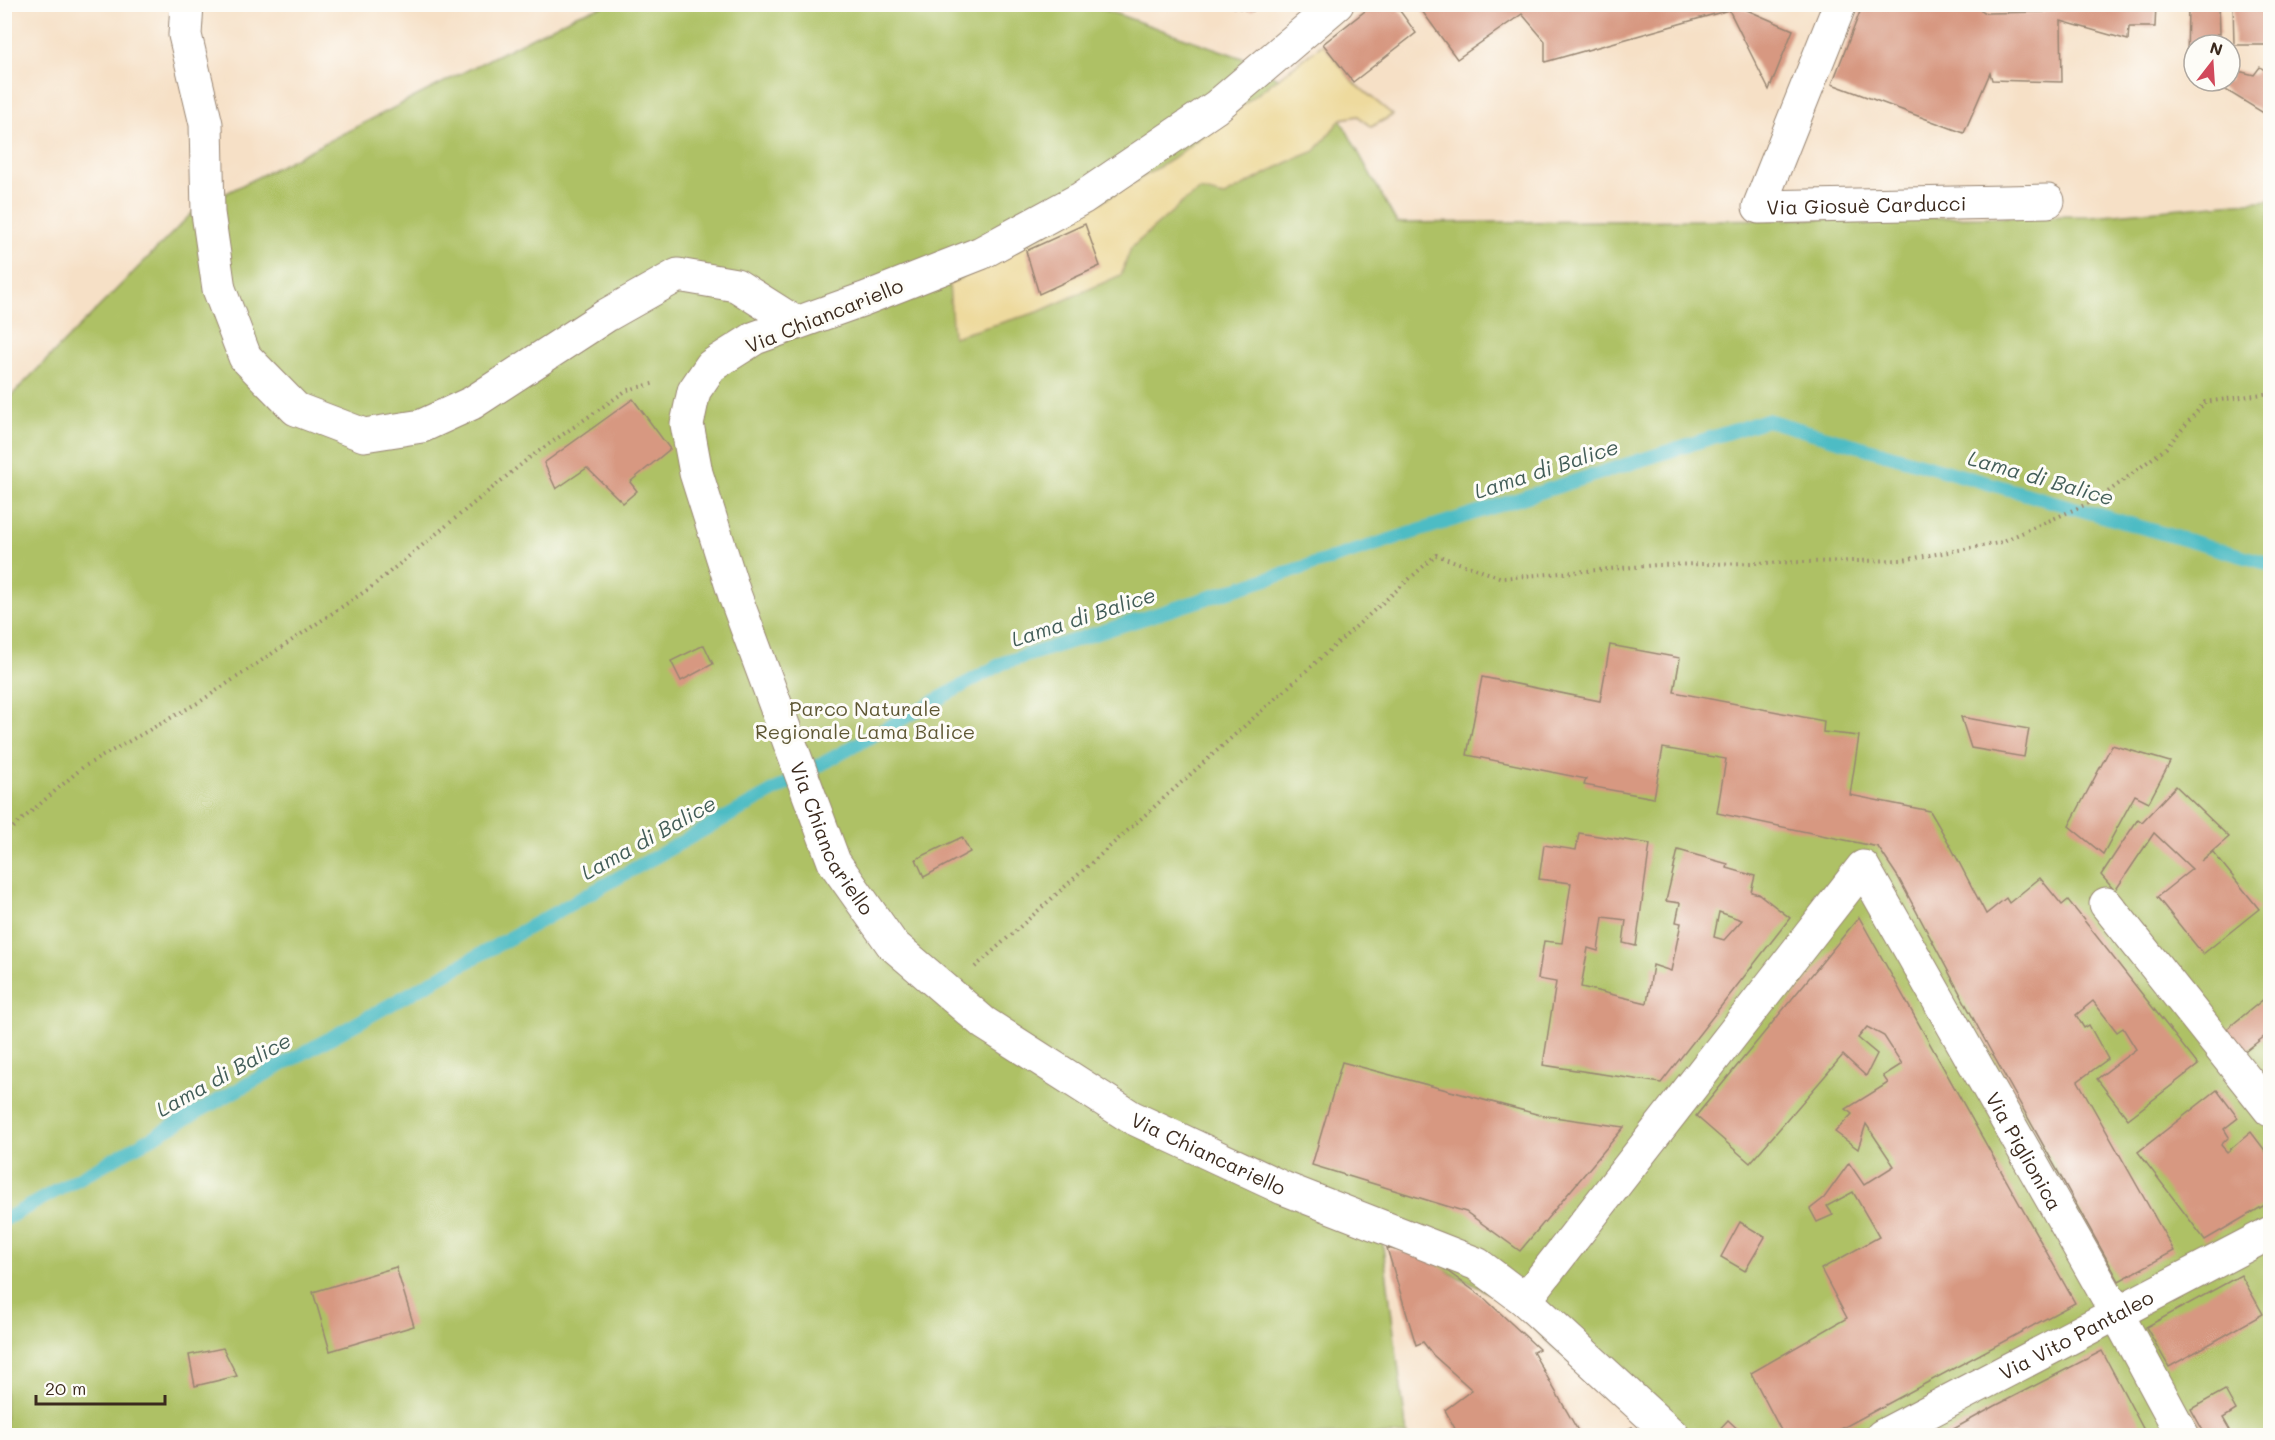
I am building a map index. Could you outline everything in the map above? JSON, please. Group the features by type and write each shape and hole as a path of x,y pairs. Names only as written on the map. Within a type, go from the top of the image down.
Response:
{"street":[{"path":"187,4 185,35 206,124 208,213 219,289 245,357 296,409 364,435 422,426 471,403 607,315 678,275 736,285 796,323"},
{"name":"Via Chiancariello","path":"1336,4 1216,106 1082,198 981,253 755,338 711,366 693,391 687,424 696,473 735,596 834,862 892,944 984,1023 1131,1117 1283,1188 1477,1264 1525,1300 1673,1436"},
{"name":"Via Giosuè Carducci","path":"1840,4 1759,207 2048,201"},
{"name":"Via Piglionica","path":"1525,1300 1863,867 2116,1312 2183,1436"},
{"path":"2106,904 2271,1110"},
{"name":"Via Vito Pantaleo","path":"1882,1436 2271,1233"}],"path":[{"path":"4,835 83,767 201,701 370,588 529,458 627,390 666,380 693,391"},
{"path":"948,991 1436,555 1503,578 1657,565 1902,560 1999,543 2100,498 2166,448 2205,402 2271,393"}],"green space":[{"name":"Parco Naturale Regionale Lama Balice","path":"610,4 1091,5 1248,60 1339,117 1397,223 2092,216 2270,200 2270,1435 1648,1435 1503,1300 1382,1238 1407,1435 5,1436 5,402 197,208 576,15"}],"sand":[{"path":"1323,44 1353,82 1393,115 1371,127 1358,116 1341,119 1315,151 1286,163 1224,196 1200,190 1131,248 1121,275 1038,312 953,337 949,284 1068,222 1171,160"}],"building":[{"path":"1215,4 1254,4 1253,11"},
{"path":"1374,4 1395,4 1416,33 1353,82 1323,44"},
{"path":"1417,4 1741,4 1740,7 1793,30 1769,90 1729,10 1545,62 1545,41 1522,14 1457,59"},
{"path":"1863,4 1971,4 1986,13 2044,12 2044,4 2156,4 2155,27 2129,27 2128,40 2061,21 2062,82 1992,80 1990,73 1964,133 1832,84"},
{"path":"2188,4 2219,4 2220,33 2188,33"},
{"path":"2233,4 2270,4 2270,45 2242,45 2242,33 2234,33"},
{"path":"2260,67 2270,74 2270,117 2231,93 2242,93 2242,72 2254,75"},
{"path":"1085,224 1100,266 1039,294 1026,251"},
{"path":"633,399 670,449 630,482 637,491 623,503 587,468 556,489 544,463"},
{"path":"704,645 713,664 681,681 671,661"},
{"path":"1610,645 1680,658 1674,692 1824,721 1823,732 1859,736 1850,795 1930,811 1986,914 2006,898 2009,903 2040,878 2062,905 2068,900 2198,1065 2128,1119 2097,1079 2136,1049 2123,1028 2117,1032 2093,1001 2076,1015 2084,1028 2089,1025 2108,1059 2078,1081 2174,1251 2119,1281 1988,1046 1898,877 1878,847 1717,813 1726,759 1663,748 1654,798 1584,785 1586,779 1467,755 1482,677 1600,701"},
{"path":"1961,717 2029,729 2024,757 1971,748"},
{"path":"2112,745 2170,762 2149,802 2135,795 2103,854 2069,826"},
{"path":"2176,786 2229,837 2201,861 2213,852 2259,909 2203,954 2157,897 2192,869 2154,833 2115,891 2101,875 2138,819 2142,822"},
{"path":"1579,833 1650,844 1636,946 1623,943 1626,920 1603,917 1598,951 1588,948 1581,987 1647,1003 1653,965 1671,971 1681,923 1676,922 1680,903 1666,901 1678,850 1728,864 1727,868 1755,876 1751,892 1759,894 1790,918 1661,1083 1543,1065 1556,982 1538,979 1544,941 1562,943 1571,883 1539,879 1544,845 1576,850","holes":["1719,912 1742,920 1724,940 1714,937"]},
{"path":"962,837 970,852 924,877 916,859"},
{"path":"1859,917 2075,1303 1828,1436 1784,1436 1751,1373 1847,1318 1821,1269 1879,1237 1853,1192 1827,1206 1833,1215 1817,1222 1810,1209 1824,1198 1849,1163 1864,1185 1894,1166 1866,1124 1858,1149 1835,1132 1852,1114 1846,1109 1888,1083 1883,1076 1902,1064 1884,1036 1867,1027 1858,1038 1877,1054 1866,1076 1843,1055 1750,1163 1696,1116"},
{"path":"2270,994 2270,1032 2241,1055 2223,1032"},
{"path":"1342,1062 1540,1115 1624,1127 1520,1251 1466,1212 1312,1165"},
{"path":"2217,1090 2238,1118 2224,1129 2229,1137 2221,1145 2227,1152 2251,1132 2270,1157 2270,1202 2205,1240 2138,1152"},
{"path":"1740,1222 1765,1237 1745,1271 1721,1257"},
{"path":"1387,1248 1429,1258 1484,1298 1539,1349 1533,1352 1581,1436 1459,1436 1445,1410 1472,1390 1433,1355 1423,1342 1416,1345"},
{"path":"396,1267 414,1326 330,1351 313,1292"},
{"path":"2241,1275 2263,1314 2169,1367 2146,1327"},
{"path":"223,1348 237,1376 195,1386 189,1355"},
{"path":"2102,1351 2147,1436 1941,1436 1995,1406"},
{"path":"2225,1390 2236,1410 2223,1418 2230,1430 2221,1436 2206,1436 2191,1409"},
{"path":"1728,1420 1745,1436 1713,1436"},
{"path":"1632,1427 1640,1436 1615,1436 1626,1430"}],"waterway":[{"name":"Lama di Balice","path":"4,1220 1003,663 1767,420 2270,564"}]}
